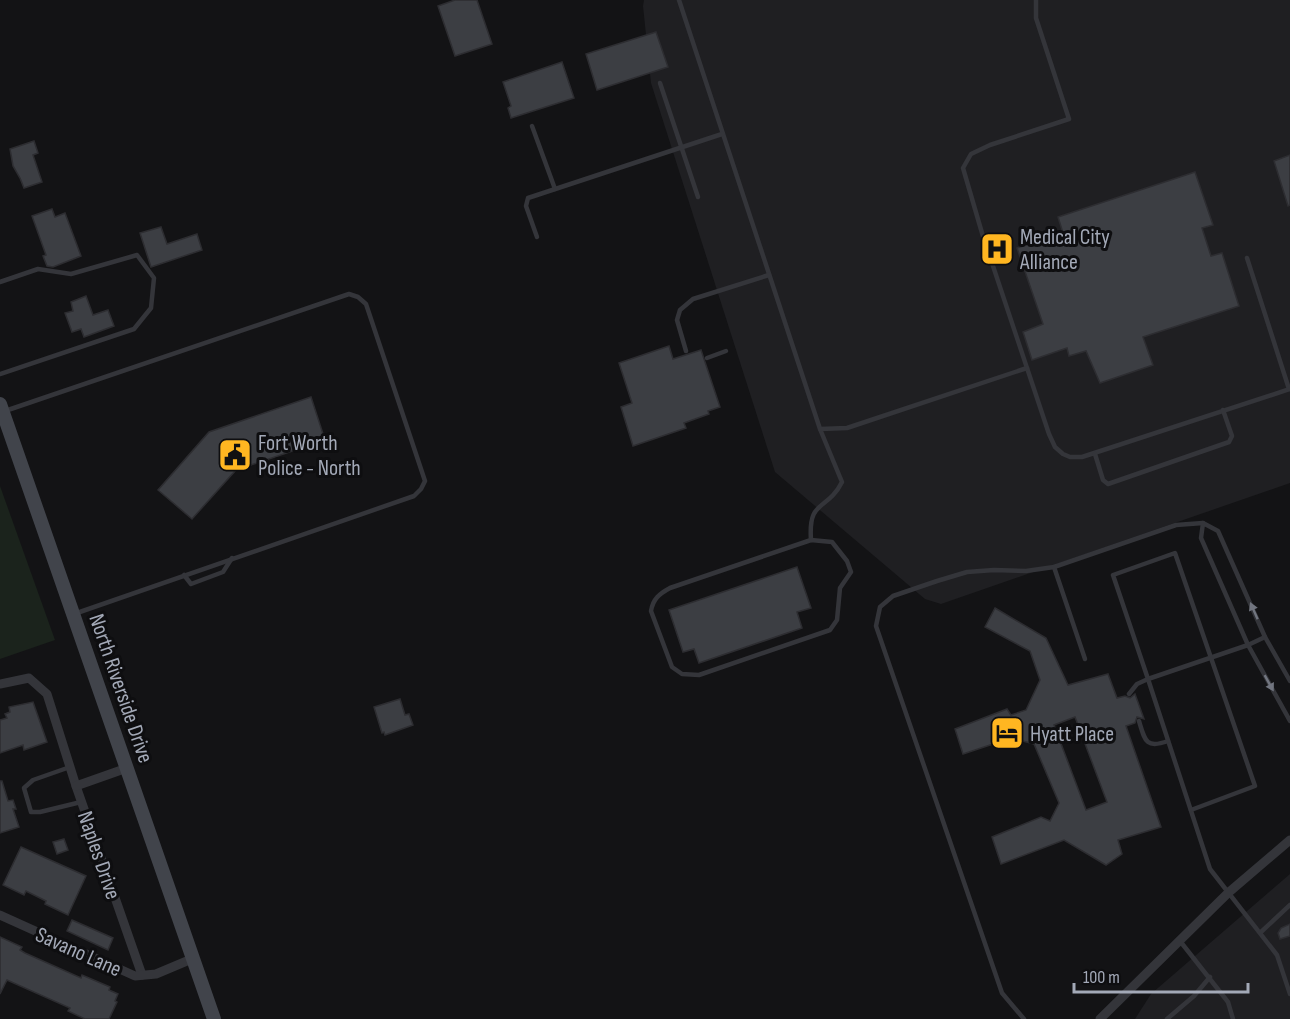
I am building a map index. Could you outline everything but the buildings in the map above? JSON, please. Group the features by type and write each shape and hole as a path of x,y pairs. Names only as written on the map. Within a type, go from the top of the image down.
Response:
{"main road":[{"name":"North Riverside Drive","path":"1,410 214,1019"},
{"name":"North Riverside Drive","path":"204,987 221,1019"}],"street":[{"path":"0,684 29,678 47,694 76,786"},
{"name":"Naples Drive","path":"127,768 76,786 142,975"},
{"path":"1100,1019 1228,893 1290,840"},
{"name":"Savano Lane","path":"0,915 135,976 156,974 194,958"}],"lane":[{"path":"679,0 820,429 842,482 836,494 813,512 810,524 811,540"},
{"path":"1036,0 1036,18 1069,119 990,145 971,154 963,168 1027,368 1055,447 1070,457 1095,454 1290,389 1247,258"},
{"path":"660,83 698,196"},
{"path":"532,126 555,189"},
{"path":"537,237 525,202 528,198 722,134"},
{"path":"0,282 38,269 71,274 137,255 154,278 151,308 134,329 0,374"},
{"path":"686,351 677,320 680,310 693,299 769,274"},
{"path":"1,410 349,294 358,297 366,304 425,481 421,489 414,496 74,614"},
{"path":"707,358 726,351"},
{"path":"820,429 847,428 1027,368"},
{"path":"1095,454 1103,480 1108,484 1229,442 1232,436 1223,410"},
{"path":"1203,523 1201,538 1248,645 1290,721"},
{"path":"1024,1019 1002,993 876,626 880,607 893,596 968,572 1026,571 1054,567 1176,525 1203,523 1218,531 1265,637 1290,681"},
{"path":"811,540 832,542 847,561 851,572 840,588 837,621 830,630 699,675 682,674 672,667 651,611 652,602 660,593 811,540"},
{"path":"1191,810 1255,786 1175,553 1113,574 1210,869 1277,955 1290,994"},
{"path":"184,575 191,584 223,572 232,558"},
{"path":"1054,567 1086,659"},
{"path":"1129,694 1137,684 1265,637"},
{"path":"1138,722 1145,741 1157,745 1168,741"},
{"path":"70,767 33,780 24,788 31,812 81,802"},
{"path":"1261,932 1290,904"},
{"path":"1180,941 1228,1002 1233,1019"},
{"path":"1167,1019 1194,996 1210,977"}],"shaded area":[{"name":"Medical City Alliance","path":"644,0 1290,0 1290,483 941,604 925,599 775,472 651,83"},
{"path":"0,486 55,640 0,659"},
{"path":"1290,874 1290,1019 1135,1019 1151,994"}],"place":[{"name":"Medical City Alliance","path":"997,249"},
{"name":"Fort Worth Police - North","path":"235,455"},
{"name":"Hyatt Place","path":"1007,733"}]}
